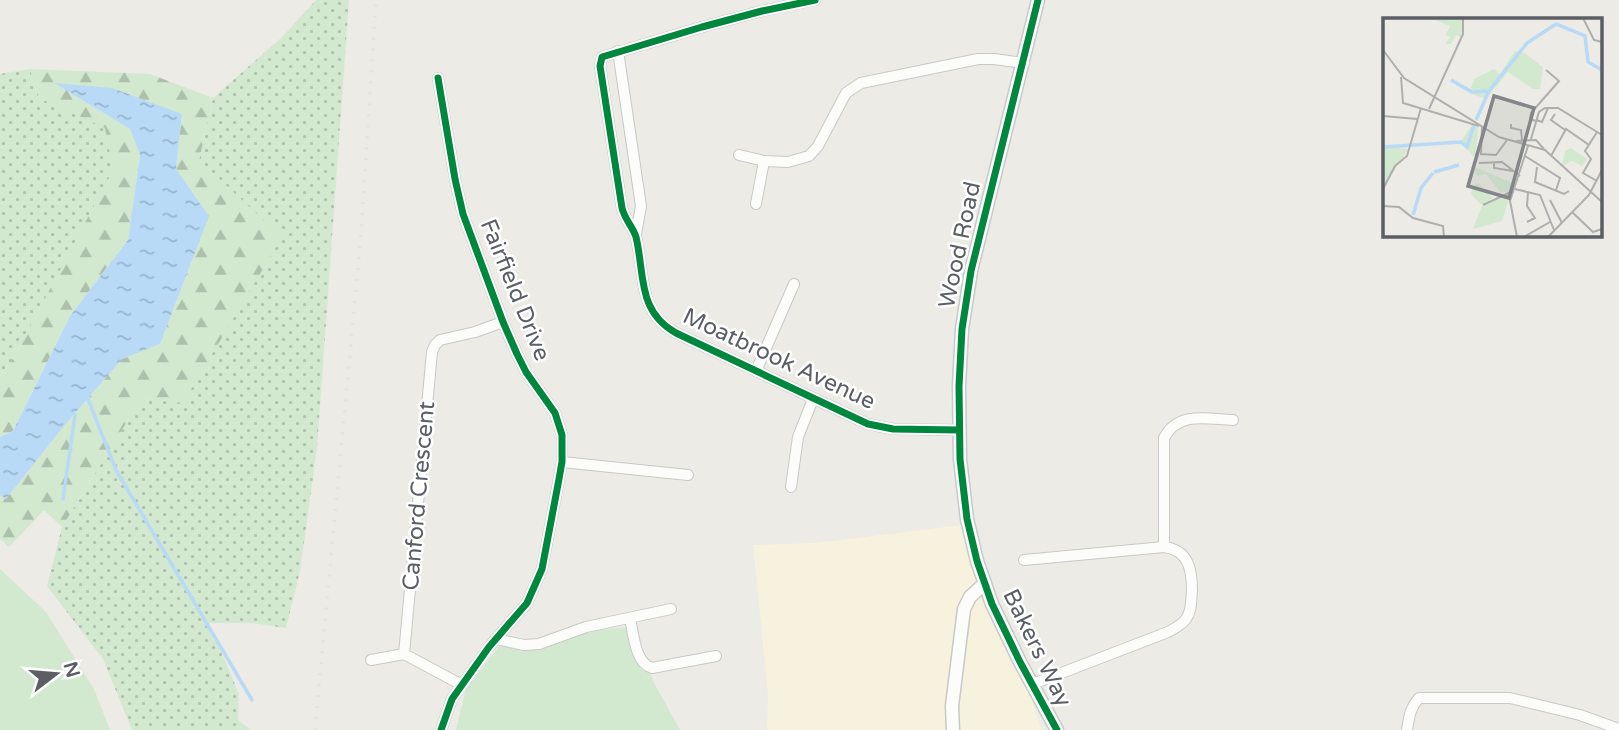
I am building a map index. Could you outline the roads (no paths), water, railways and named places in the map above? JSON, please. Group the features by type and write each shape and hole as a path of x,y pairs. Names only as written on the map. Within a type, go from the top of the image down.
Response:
{"street":[{"path":"636,235 641,206 618,51 762,11 815,0"},
{"name":"Wood Road","path":"985,583 971,540 960,459 960,366 966,298 1038,0"},
{"name":"Moatbrook Avenue","path":"618,51 603,57 600,66 622,208 636,235 646,299 657,319 676,333 868,424 916,430 959,430"},
{"path":"739,155 764,161 788,162 809,156 818,146 846,93 861,83 978,59 1024,63"},
{"name":"Fairfield Drive","path":"438,78 463,214 503,322 526,372 555,413 562,435 562,462 542,569 537,582 527,603 496,639 452,699 441,730"},
{"path":"756,204 764,161"},
{"path":"756,370 794,284"},
{"name":"Canford Crescent","path":"404,654 432,352 440,341 503,322"},
{"path":"791,487 798,437 813,399"},
{"path":"1164,547 1164,438 1175,424 1191,419 1233,420"},
{"path":"562,462 688,475"},
{"path":"1024,560 1164,547 1178,552 1190,566 1192,575 1190,612 1180,626 1033,684"},
{"path":"953,730 952,706 964,609 985,583"},
{"name":"Bakers Way","path":"985,583 997,615 1057,730"},
{"path":"496,639 524,645 539,644 586,627 671,609"},
{"path":"630,619 639,658 647,667 716,656"},
{"path":"371,660 404,654 462,685"},
{"path":"1407,730 1409,712 1419,698 1510,698 1580,715 1619,729"}],"water":[{"path":"54,83 112,88 182,114 176,169 209,216 160,344 122,359 6,499 0,495 0,437 13,431 70,316 128,240 140,155 130,129"}],"waterway":[{"path":"88,399 116,470 252,700"},
{"path":"63,499 75,415"}],"railway":[{"path":"315,730 361,235 376,0"}]}
